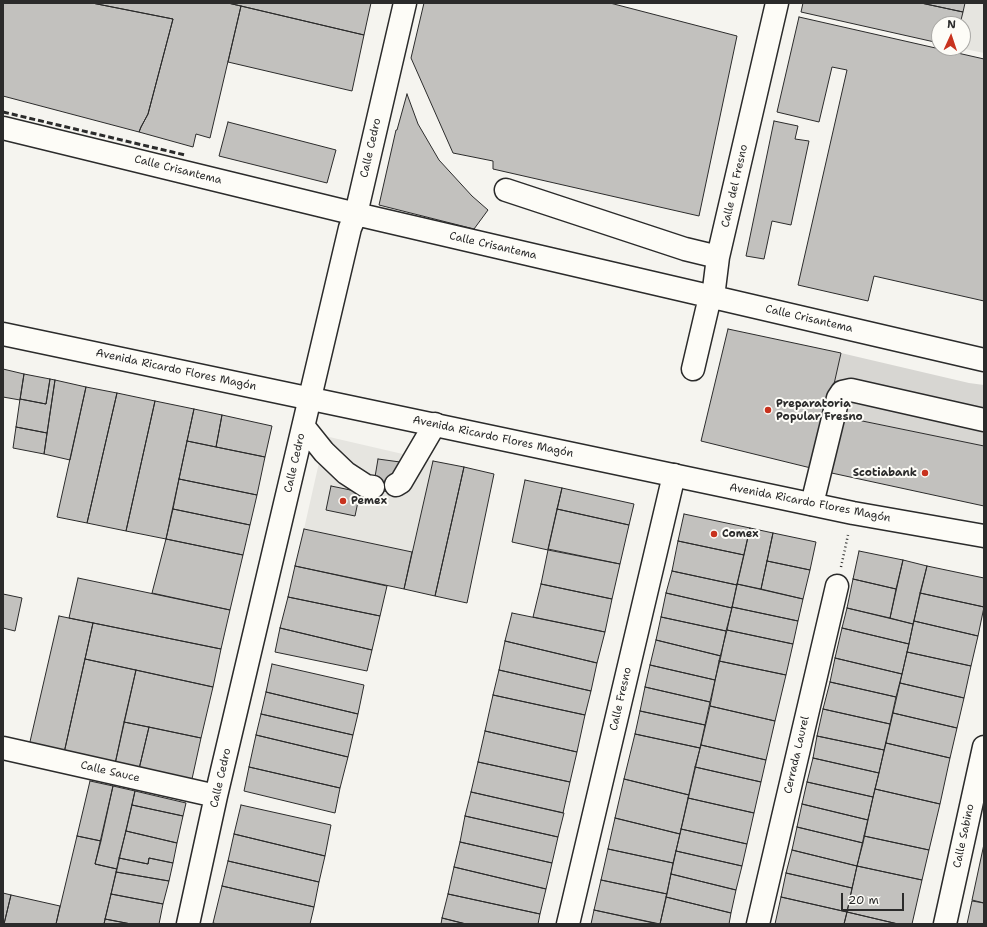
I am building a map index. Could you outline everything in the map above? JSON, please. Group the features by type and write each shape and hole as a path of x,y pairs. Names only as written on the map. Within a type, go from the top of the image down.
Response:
{"street":[{"name":"Calle Cedro","path":"188,924 216,796 350,228 356,214 405,3"},
{"name":"Calle del Fresno","path":"693,369 709,301 713,297 718,257 776,3"},
{"name":"Calle Crisantema","path":"3,128 356,214 984,360"},
{"path":"506,190 685,248 718,257"},
{"name":"Avenida Ricardo Flores Magón","path":"3,334 853,513 984,536"},
{"path":"812,504 838,398 842,392 851,390 984,420"},
{"path":"396,485 401,482 435,424"},
{"path":"304,427 324,452 346,473 366,486 373,487"},
{"name":"Calle Fresno","path":"568,924 674,475"},
{"name":"Cerrada Laurel","path":"758,924 837,586"},
{"name":"Calle Sabino","path":"945,924 984,747"},
{"name":"Calle Sauce","path":"3,748 216,796"}],"path":[{"path":"837,586 853,513"}],"shaded area":[{"path":"965,3 984,3 984,53 971,50 971,16 962,16"},
{"path":"841,353 969,383 984,385 984,446 839,416 815,469"},
{"path":"325,436 433,461 412,552 304,529"}],"building":[{"path":"3,3 92,3 173,19 148,114 139,132 3,96"},
{"path":"92,3 228,3 241,6 210,138 196,134 193,147 139,132 148,114 173,19"},
{"path":"228,3 371,3 364,35"},
{"path":"424,3 610,3 737,36 699,216 493,169 493,161 453,153 411,58"},
{"path":"803,3 921,3 963,12 962,16 931,16 931,41 801,12"},
{"path":"921,3 965,3 963,12"},
{"path":"241,6 364,35 352,91 228,62"},
{"path":"799,17 931,47 931,56 971,56 984,59 984,301 874,276 868,301 798,285 847,70 832,67 819,122 777,112"},
{"path":"407,94 418,124 439,160 472,196 488,210 474,229 379,205 396,130"},
{"path":"774,121 798,126 795,139 809,141 791,225 772,221 764,259 746,256"},
{"path":"228,122 336,150 327,183 219,156"},
{"name":"Preparatoria Popular Fresno","path":"728,329 841,353 815,469 701,441"},
{"path":"3,369 24,374 20,400 3,397"},
{"path":"24,374 50,379 46,404 20,399"},
{"path":"50,379 55,380 47,433 16,427 20,399 46,404"},
{"path":"55,380 86,387 70,460 44,454"},
{"path":"86,387 117,393 87,523 57,517"},
{"path":"117,393 155,401 126,531 87,523"},
{"path":"155,401 194,409 166,539 126,531"},
{"path":"194,409 222,415 216,447 187,441"},
{"path":"222,415 272,426 265,457 216,447"},
{"path":"838,416 984,446 984,506 827,472"},
{"path":"16,427 47,433 44,454 13,448"},
{"path":"187,441 265,457 257,495 179,479"},
{"name":"Pemex","path":"378,459 400,462 395,493 373,489"},
{"path":"433,461 464,467 435,596 404,589"},
{"path":"464,467 494,474 467,603 435,596"},
{"path":"179,479 257,495 250,525 173,509"},
{"path":"525,480 562,488 548,550 512,542"},
{"name":"Pemex","path":"331,486 360,492 355,516 326,510"},
{"path":"562,488 634,504 629,525 557,509"},
{"path":"173,509 250,525 243,555 166,539"},
{"path":"557,509 629,525 620,564 548,549"},
{"name":"Comex","path":"684,514 750,528 744,555 678,541"},
{"path":"750,528 773,533 761,589 737,584"},
{"path":"304,529 412,552 404,589 295,566"},
{"path":"773,533 816,542 810,570 767,561"},
{"path":"166,539 243,555 230,610 152,593"},
{"path":"678,541 744,555 737,585 672,571"},
{"path":"548,550 620,564 612,599 541,584"},
{"path":"859,551 903,560 896,589 853,579"},
{"path":"903,560 927,566 913,624 890,618"},
{"path":"767,561 810,570 803,599 761,589"},
{"path":"295,566 387,586 380,616 288,597"},
{"path":"927,566 984,578 984,607 920,593"},
{"path":"672,571 737,585 732,608 666,593"},
{"path":"78,578 230,610 221,649 69,618"},
{"path":"853,579 896,589 890,618 847,608"},
{"path":"541,584 612,599 605,632 533,617"},
{"path":"737,584 803,599 798,621 732,607"},
{"path":"666,593 732,608 726,631 661,617"},
{"path":"920,593 984,607 978,636 914,621"},
{"path":"3,594 22,598 15,631 3,628"},
{"path":"288,597 380,616 372,650 280,628"},
{"path":"732,607 798,621 793,644 727,630"},
{"path":"847,608 913,624 909,644 842,628"},
{"path":"512,613 605,632 597,663 505,641"},
{"path":"59,616 93,623 64,753 29,746"},
{"path":"661,617 726,631 721,656 656,640"},
{"path":"914,621 978,636 971,666 907,652"},
{"path":"93,623 221,649 213,687 85,659"},
{"path":"280,628 372,650 367,671 275,652"},
{"path":"842,628 909,644 902,674 835,658"},
{"path":"727,630 793,644 786,675 719,661"},
{"path":"656,640 721,656 715,680 650,665"},
{"path":"505,641 597,663 591,691 499,670"},
{"path":"907,652 971,666 964,698 900,683"},
{"path":"835,658 902,674 896,697 830,682"},
{"path":"85,659 136,670 115,764 64,753"},
{"path":"719,661 786,675 775,721 710,706"},
{"path":"272,664 364,685 358,714 266,692"},
{"path":"650,665 715,680 710,702 645,687"},
{"path":"136,670 213,687 201,738 124,722"},
{"path":"499,670 591,691 585,715 493,695"},
{"path":"830,682 896,697 890,724 823,709"},
{"path":"900,683 964,698 957,728 893,713"},
{"path":"645,687 710,702 705,725 640,711"},
{"path":"266,692 358,714 353,735 261,714"},
{"path":"493,695 585,715 577,752 485,731"},
{"path":"710,706 775,721 766,760 701,745"},
{"path":"823,709 890,724 884,750 817,736"},
{"path":"640,711 705,725 700,748 635,734"},
{"path":"893,713 957,728 950,758 886,743"},
{"path":"261,714 353,735 348,757 256,735"},
{"path":"124,722 149,727 139,769 115,764"},
{"path":"149,727 201,738 192,779 139,769"},
{"path":"485,731 577,752 570,782 478,762"},
{"path":"635,734 700,748 689,795 624,779"},
{"path":"256,735 348,757 340,788 249,767"},
{"path":"817,736 884,750 879,773 813,758"},
{"path":"886,743 950,758 940,804 875,789"},
{"path":"701,745 766,760 761,782 695,767"},
{"path":"813,758 879,773 873,797 807,782"},
{"path":"478,762 570,782 563,813 471,792"},
{"path":"249,767 340,788 335,813 244,791"},
{"path":"695,767 761,782 754,813 688,798"},
{"path":"624,779 689,795 680,834 615,818"},
{"path":"90,781 113,786 101,841 77,836"},
{"path":"807,782 873,797 868,820 802,804"},
{"path":"113,786 135,791 117,869 95,864"},
{"path":"875,789 940,804 929,850 864,836"},
{"path":"135,791 186,803 183,816 132,805"},
{"path":"471,792 564,813 558,837 465,816"},
{"path":"688,798 754,813 747,844 681,829"},
{"path":"802,804 868,820 863,843 797,827"},
{"path":"132,805 183,816 177,843 126,831"},
{"path":"241,805 331,825 325,856 234,834"},
{"path":"465,816 558,837 552,863 460,842"},
{"path":"615,818 680,834 673,863 608,849"},
{"path":"797,827 863,843 857,866 792,850"},
{"path":"681,829 747,844 742,866 676,851"},
{"path":"126,831 177,843 173,863 149,858 148,864 119,858"},
{"path":"234,834 325,856 319,882 228,861"},
{"path":"77,836 101,841 95,864 117,869 104,924 56,924"},
{"path":"864,836 929,850 922,880 857,866"},
{"path":"460,842 552,863 546,889 454,867"},
{"path":"984,844 984,903 972,900"},
{"path":"608,849 673,863 667,894 601,880"},
{"path":"792,850 857,866 852,888 786,873"},
{"path":"676,851 742,866 736,890 671,874"},
{"path":"119,858 148,864 149,858 173,863 169,881 116,872"},
{"path":"228,861 319,882 314,907 222,886"},
{"path":"857,866 922,880 912,924 898,924 847,912"},
{"path":"454,867 546,889 540,914 448,894"},
{"path":"116,872 169,881 163,904 111,894"},
{"path":"786,873 852,888 847,912 781,897"},
{"path":"671,874 736,890 731,913 666,897"},
{"path":"601,880 667,894 660,924 594,910"},
{"path":"222,886 314,907 310,924 213,923"},
{"path":"3,893 11,895 4,924 3,924"},
{"path":"111,894 163,904 159,924 131,924 105,919"},
{"path":"448,894 540,914 538,924 466,924 442,918"},
{"path":"11,895 60,906 56,924 4,924"},
{"path":"666,897 731,913 729,924 660,924"},
{"path":"781,897 847,912 844,924 775,924"},
{"path":"972,901 984,903 984,924 967,924"},
{"path":"594,910 658,924 591,924"},
{"path":"847,912 898,924 844,924"},
{"path":"442,918 466,924 441,924"},
{"path":"105,919 131,924 104,924"}],"railway":[{"path":"3,112 185,155"}],"place":[{"name":"Preparatoria Popular Fresno","path":"768,410"},
{"name":"Scotiabank","path":"925,473"},
{"name":"Pemex","path":"343,501"},
{"name":"Comex","path":"714,534"}]}
